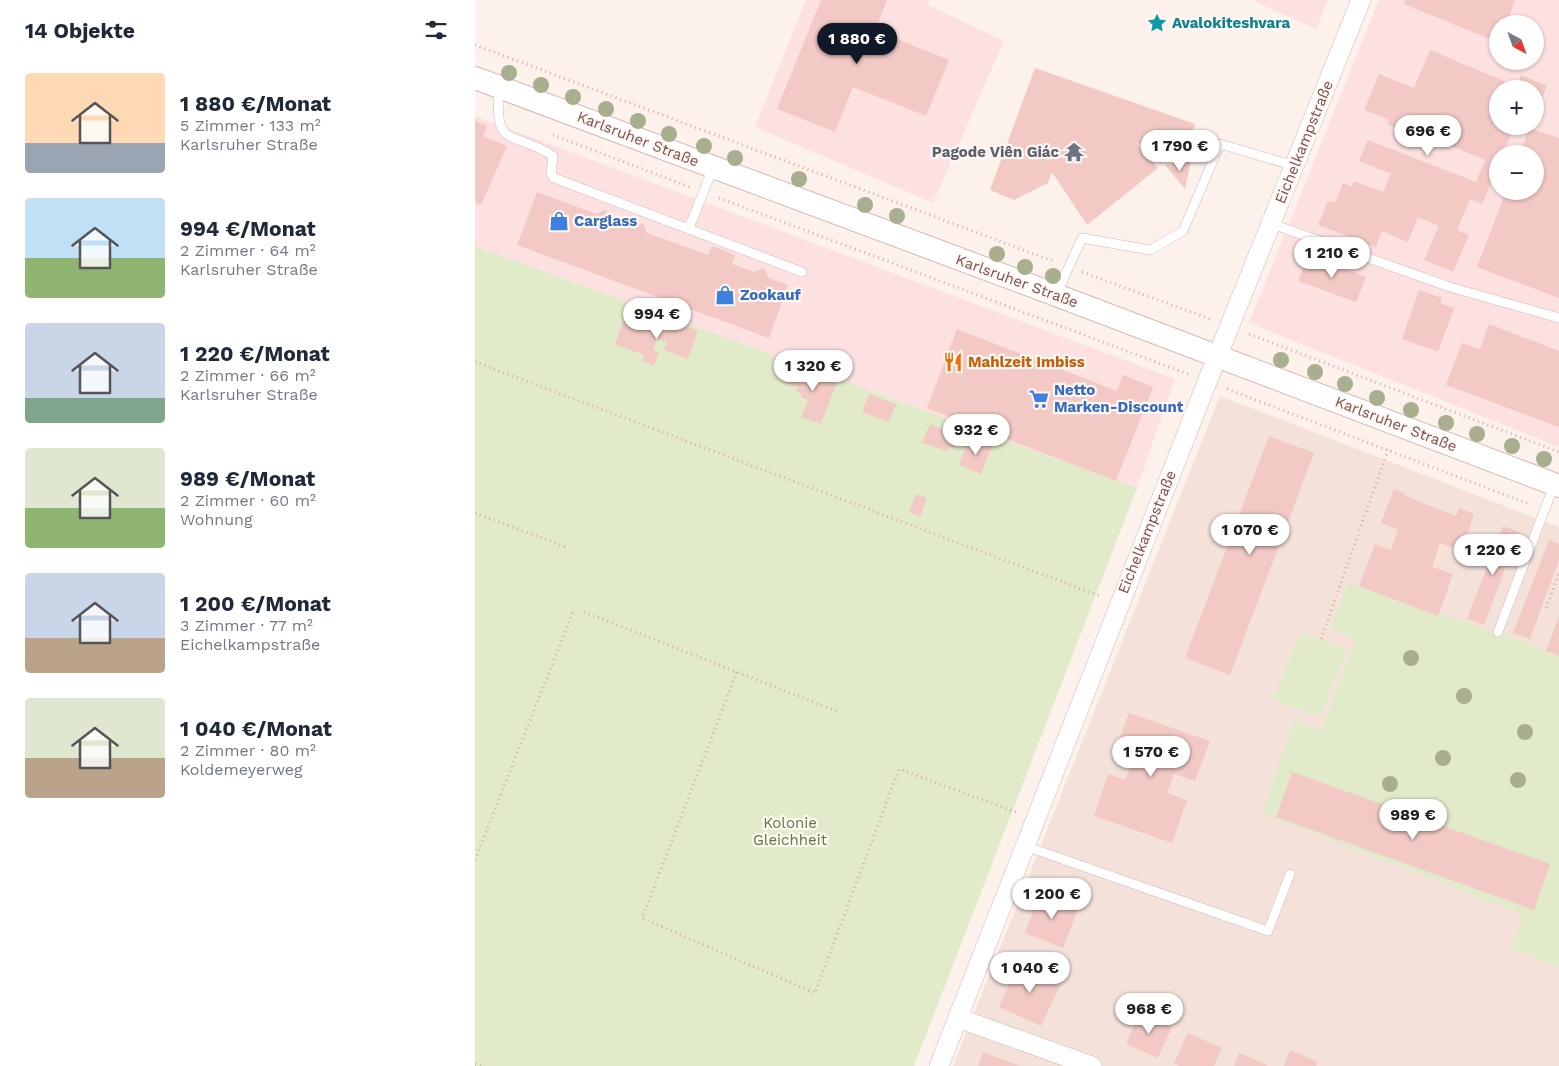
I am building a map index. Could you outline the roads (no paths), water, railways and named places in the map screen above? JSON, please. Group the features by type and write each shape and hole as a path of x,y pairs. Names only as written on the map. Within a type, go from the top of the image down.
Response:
{"street":[{"name":"Eichelkampstraße","path":"939,1066 1217,356 1361,0"},
{"name":"Karlsruher Straße","path":"475,78 1057,295 1557,485"},
{"path":"958,1018 1092,1066"}],"lane":[{"path":"499,87 497,110 501,131 553,156 551,174 554,178 802,272"},
{"path":"1057,295 1082,238 1150,250 1183,231 1220,144 1295,166"},
{"path":"689,228 713,168"},
{"path":"1272,224 1453,288 1559,318"},
{"path":"1499,632 1545,510 1557,485"},
{"path":"1025,846 1268,930 1290,874"}],"place":[{"name":"Avalokiteshvara","path":"1157,23"},
{"name":"Pagode Viên Giác","path":"1074,152"},
{"name":"Carglass","path":"559,221"},
{"name":"Zookauf","path":"725,295"},
{"name":"Mahlzeit Imbiss","path":"953,362"},
{"name":"Netto Marken-Discount","path":"1039,399"}],"park label":[{"name":"Kolonie Gleichheit","path":"790,832"}]}
